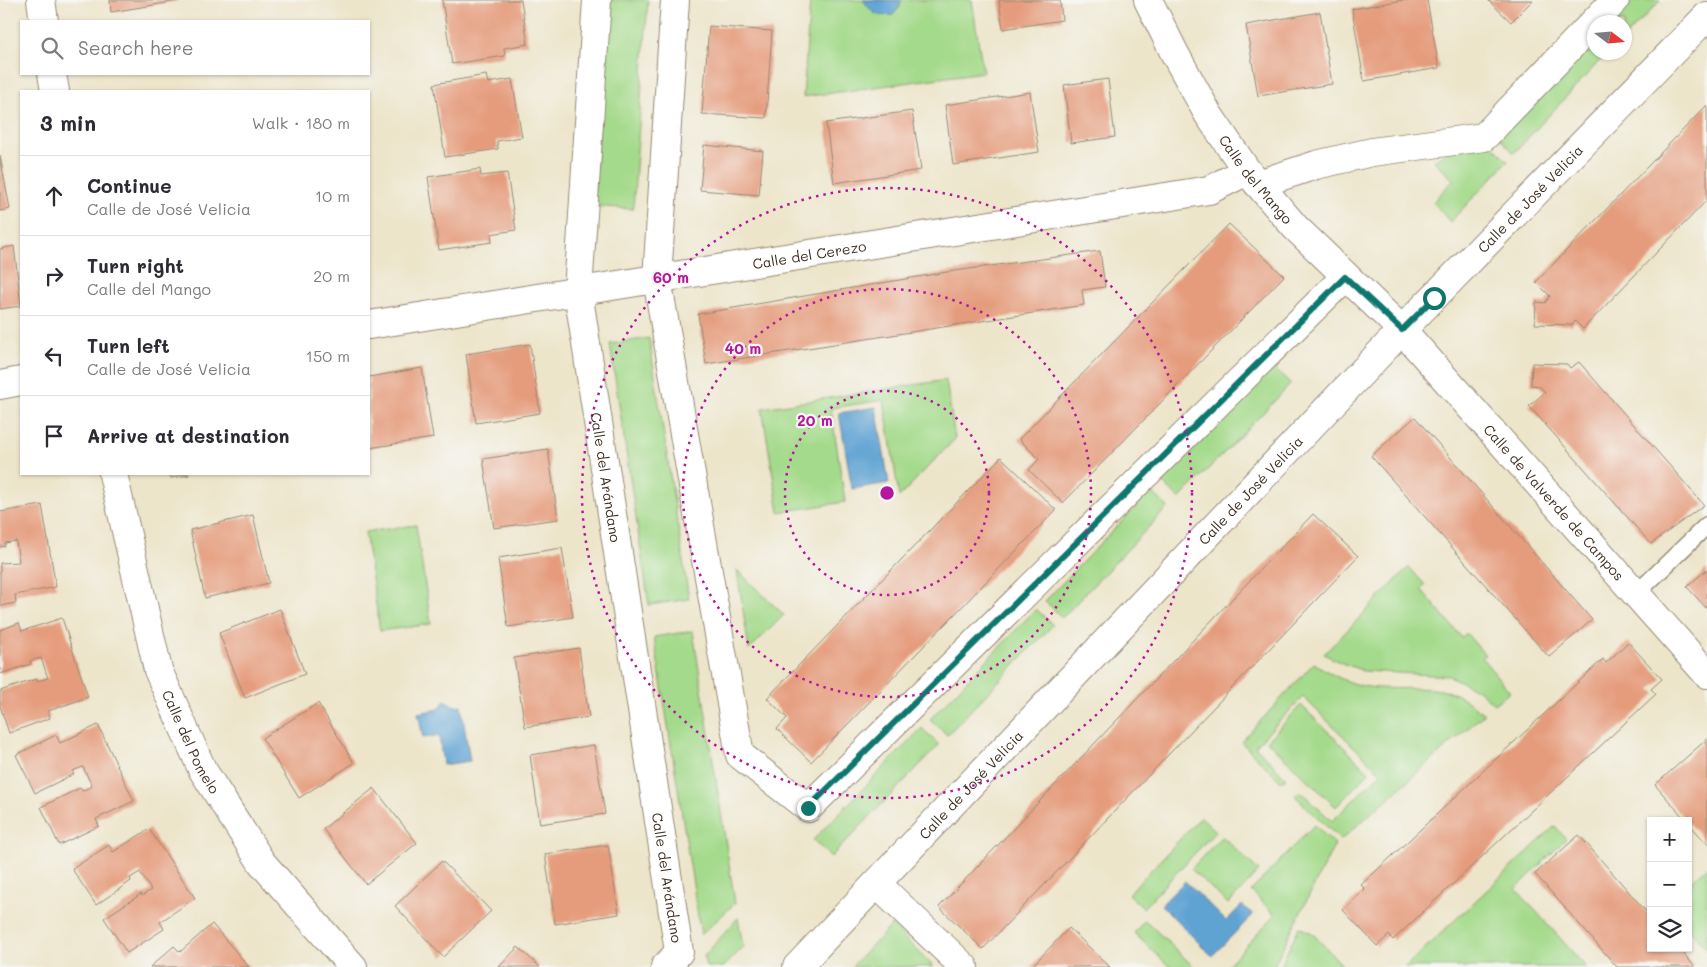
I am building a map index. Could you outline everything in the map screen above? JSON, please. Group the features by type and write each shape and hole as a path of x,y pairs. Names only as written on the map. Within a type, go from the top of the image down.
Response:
{"street":[{"path":"40,0 44,20"},
{"name":"Calle del Arándano","path":"597,0 578,291 672,959"},
{"path":"675,0 657,279 740,755 808,808 1345,277"},
{"name":"Calle del Mango","path":"1148,0 1208,114 1253,177 1294,227 1402,330"},
{"path":"1253,177 1372,152 1484,137 1615,0"},
{"name":"Calle de José Velicia","path":"797,967 1402,330 1707,16"},
{"path":"52,75 54,90"},
{"name":"Calle del Cerezo","path":"370,325 1209,190 1253,177"},
{"name":"Calle de Valverde de Campos","path":"1402,330 1707,674"},
{"path":"0,385 20,381"},
{"name":"Calle del Pomelo","path":"113,475 158,670 202,769 262,863 353,967"},
{"path":"877,884 964,967"}],"lane":[{"path":"1636,594 1707,525"}],"green space":[{"path":"608,0 648,0 633,209 593,206"},
{"path":"810,0 972,0 983,72 803,97"},
{"path":"1625,0 1661,0 1632,30 1632,15 1610,15"},
{"path":"1587,40 1587,60 1600,60 1514,153 1496,134"},
{"path":"1484,137 1508,161 1450,222 1433,202 1453,180 1434,161 1446,151"},
{"path":"649,338 689,599 649,605 610,344"},
{"path":"1273,367 1291,384 1179,499 1162,482"},
{"path":"946,380 955,439 899,497 884,400 831,408 845,502 779,512 762,408"},
{"path":"1151,491 1168,507 1062,618 1045,601"},
{"path":"416,525 431,624 380,631 365,532"},
{"path":"1409,567 1425,585 1421,589 1462,638 1466,633 1485,655 1482,658 1510,692 1494,704 1478,690 1449,676 1364,671 1324,654"},
{"path":"737,570 784,615 749,650"},
{"path":"1036,609 1053,625 947,735 930,719"},
{"path":"693,631 735,903 701,935 654,637"},
{"path":"1314,663 1341,679 1359,685 1383,688 1433,689 1455,694 1484,714 1341,840 1295,796 1300,791 1332,821 1381,773 1303,697 1255,746 1286,778 1281,782 1241,742"},
{"path":"1301,705 1369,772 1336,807 1267,741"},
{"path":"922,728 939,745 831,857 813,840"},
{"path":"1201,817 1216,831 1143,908 1128,894"},
{"path":"1314,825 1335,844 1273,967 1226,967 1275,915 1251,891"},
{"path":"1555,826 1566,839 1516,889 1586,967 1405,967"},
{"path":"1222,836 1259,871 1228,904 1191,869"},
{"path":"1707,867 1707,949 1692,932 1692,880"},
{"path":"738,918 743,947 724,967 706,967 704,956"},
{"path":"1145,920 1194,967 1170,967 1134,933"},
{"path":"892,925 934,967 851,967"},
{"path":"1299,927 1312,933 1344,967 1280,967"}],"water":[{"path":"863,0 901,0 900,7 893,15 887,16 875,13"},
{"path":"876,407 889,483 852,489 839,413"},
{"path":"445,700 454,706 461,705 470,761 443,765 439,736 423,738 418,713 439,709"},
{"path":"1185,881 1226,921 1242,905 1253,915 1212,956 1161,905"}],"building":[{"path":"110,0 178,0 178,1 111,12"},
{"path":"442,0 521,0 528,44 504,48 505,56 452,64"},
{"path":"999,0 1060,0 1062,20 1003,29"},
{"path":"1404,0 1427,0 1439,68 1364,81 1352,9"},
{"path":"1488,0 1533,0 1511,22"},
{"path":"1320,12 1332,84 1258,96 1246,25"},
{"path":"709,26 772,31 766,118 702,114"},
{"path":"486,75 488,83 512,79 522,137 497,141 498,149 445,157 434,84"},
{"path":"1108,79 1115,137 1071,143 1064,85"},
{"path":"1030,92 1039,152 953,165 945,105"},
{"path":"1707,105 1707,200 1583,329 1575,321 1572,325 1535,324 1536,302 1545,303 1550,296 1536,282"},
{"path":"912,111 921,170 834,183 826,123"},
{"path":"704,145 763,151 759,195 700,190"},
{"path":"0,156 10,209 0,211"},
{"path":"480,169 481,176 507,173 516,230 491,234 492,242 439,250 428,177"},
{"path":"1229,224 1284,276 1063,503 1029,470 1039,459 1019,439"},
{"path":"14,246 20,306 0,309 0,249"},
{"path":"1100,251 1105,287 1082,290 1084,305 706,364 698,314 947,272"},
{"path":"530,344 540,413 476,423 466,354"},
{"path":"1579,362 1704,505 1651,544 1529,406 1545,392 1539,386 1531,385 1532,363 1567,364 1570,368"},
{"path":"422,368 433,438 370,448 370,377"},
{"path":"1415,417 1592,620 1549,657 1371,456"},
{"path":"548,449 558,519 494,528 483,459"},
{"path":"1001,457 1056,510 811,762 777,729 787,718 767,698"},
{"path":"170,475 189,475 171,478"},
{"path":"42,505 56,587 15,595 16,603 0,606 0,563 19,562 16,541 5,543 5,546 0,547 0,512"},
{"path":"1313,514 1358,556 983,949 939,907"},
{"path":"253,515 269,583 205,598 190,530"},
{"path":"562,548 573,617 508,627 498,558"},
{"path":"1707,569 1707,609 1687,587"},
{"path":"280,609 305,674 245,698 219,633"},
{"path":"62,618 88,697 48,711 50,718 9,733 0,706 0,691 36,679 37,681 48,678 41,658 30,661 31,664 0,674 0,630 19,623 22,631"},
{"path":"1628,642 1662,679 1651,689 1656,694 1393,940 1389,935 1377,946 1343,910 1365,889 1361,885 1603,659 1606,663"},
{"path":"579,648 589,717 525,727 514,658"},
{"path":"318,703 354,763 299,798 262,738"},
{"path":"98,725 134,801 96,819 99,826 59,845 41,807 80,788 82,791 92,786 83,767 72,771 74,774 35,793 16,755 56,735 60,743"},
{"path":"1707,739 1707,844 1692,827 1692,817 1683,817 1655,785"},
{"path":"594,745 605,814 540,824 530,755"},
{"path":"374,788 417,843 366,884 323,829"},
{"path":"149,829 195,898 160,922 164,929 127,953 104,918 141,894 142,896 151,890 140,872 130,878 131,881 96,905 72,869 109,845 113,852"},
{"path":"1579,835 1647,912 1647,952 1682,952 1695,967 1617,967 1535,874"},
{"path":"608,845 619,914 555,924 545,854"},
{"path":"442,861 491,911 443,957 395,906"},
{"path":"212,924 249,967 150,967 174,946 180,952"},
{"path":"1069,928 1110,967 1031,967"},
{"path":"518,947 540,967 499,967"}],"route":[{"path":"808,808 1345,277 1402,330 1434,298"}]}
